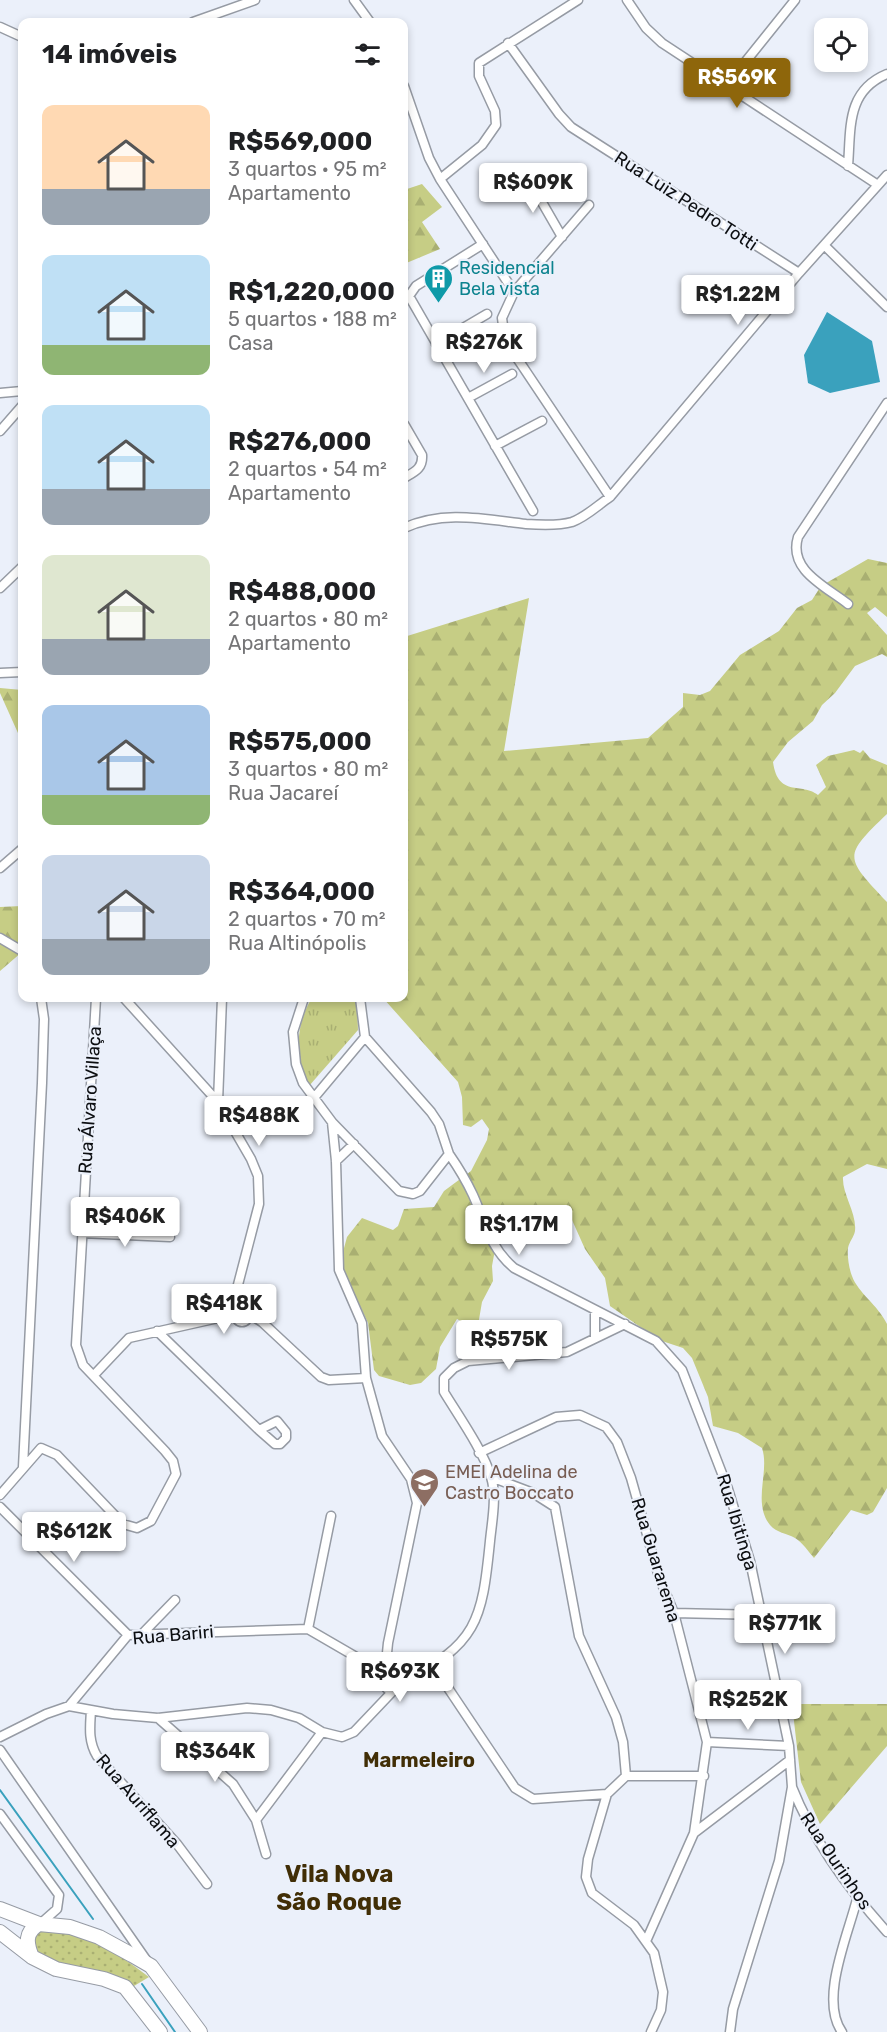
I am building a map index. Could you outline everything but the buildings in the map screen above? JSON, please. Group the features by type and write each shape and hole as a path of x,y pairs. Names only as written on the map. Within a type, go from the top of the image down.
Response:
{"highway":[{"path":"0,1909 39,1924 70,1927 99,1937 151,1966 200,2032"},
{"path":"32,1957 27,1937 30,1931 39,1924"},
{"path":"0,1932 32,1957 56,1969 104,1979 125,1987 160,2032"}],"street":[{"path":"204,18 255,0"},
{"path":"354,0 367,18"},
{"path":"440,179 482,145 492,133 497,118 477,69 483,58 578,0"},
{"path":"627,0 646,28 662,43 878,185"},
{"path":"726,86 795,0"},
{"path":"0,27 18,35"},
{"name":"Rua Luiz Pedro Totti","path":"508,43 559,114 571,127 799,273"},
{"path":"848,166 856,101 867,85 887,74"},
{"path":"408,98 425,148 440,179 514,292"},
{"path":"408,526 423,519 471,516 540,525 571,522 610,497 799,273 887,175"},
{"path":"528,178 562,237"},
{"path":"589,205 514,292 502,318 505,340 610,497"},
{"path":"483,244 412,289 410,301 533,511"},
{"path":"825,246 887,307"},
{"path":"436,344 487,314"},
{"path":"468,398 512,374"},
{"path":"0,393 18,391"},
{"path":"848,604 800,567 795,558 794,548 798,537 887,403"},
{"path":"0,431 18,411"},
{"path":"495,446 542,421"},
{"path":"408,431 423,461 418,470 408,476"},
{"path":"0,588 18,571"},
{"path":"0,673 18,672"},
{"path":"0,868 18,852"},
{"path":"0,938 18,949"},
{"path":"0,1495 23,1468 42,1083 44,1019 42,1002"},
{"name":"Rua Álvaro Villaça","path":"23,1468 41,1448 48,1449 57,1455 123,1524 136,1528 151,1521 176,1474 173,1461 83,1365 76,1345 96,1002"},
{"path":"128,1002 218,1102 251,1159 260,1189 259,1204 234,1304 242,1316"},
{"path":"218,1102 222,1002"},
{"path":"301,1002 296,1016 294,1049 303,1083 313,1100 332,1122 399,1191 406,1194 420,1191 449,1154"},
{"path":"313,1100 365,1037 361,1002"},
{"name":"Rua Ibitinga","path":"365,1037 439,1124 449,1154 464,1178 492,1245 501,1257 514,1268 656,1341 682,1370 728,1489 764,1615 789,1746 792,1786 779,1861 733,2009 730,2032"},
{"path":"332,1122 336,1161 339,1270 362,1323 366,1378 382,1436 411,1479 417,1503 388,1643 390,1676 385,1685 393,1691"},
{"path":"336,1161 354,1144"},
{"path":"81,1233 170,1237"},
{"path":"595,1311 595,1338"},
{"path":"94,1375 129,1338 242,1316 262,1322 321,1377 329,1380 366,1378"},
{"path":"0,1737 46,1714 69,1706 158,1718 247,1708 271,1710 299,1718 322,1732 342,1737 349,1736 393,1691 399,1689 402,1683 434,1667 468,1635 475,1624 486,1583 493,1511 491,1477 444,1392 444,1378 454,1368 468,1361 567,1352 625,1324"},
{"path":"157,1331 259,1430"},
{"name":"Rua Guararema","path":"479,1453 556,1417 580,1414 606,1427 617,1442 631,1478 647,1539 674,1614 707,1742 704,1776 694,1833"},
{"path":"491,1477 533,1493 555,1507 579,1636 616,1717 623,1742 626,1776"},
{"path":"0,1507 128,1635"},
{"path":"331,1516 308,1629 390,1676 400,1676 402,1683"},
{"path":"142,1634 175,1600"},
{"path":"674,1614 764,1615"},
{"name":"Rua Bariri","path":"69,1706 128,1635 308,1629"},
{"path":"434,1667 515,1788 522,1795 533,1798 607,1794"},
{"name":"Rua Auriflama","path":"91,1710 91,1746 97,1756 177,1844 207,1884"},
{"path":"158,1718 223,1773 256,1820 266,1854"},
{"path":"256,1820 322,1732"},
{"path":"707,1742 789,1746"},
{"path":"0,1750 151,1966"},
{"path":"646,1939 694,1833 790,1760"},
{"path":"651,2032 661,2010 663,1992 658,1965 646,1939 634,1925 599,1899 588,1886 586,1877 588,1859 607,1794 626,1776 704,1776"},
{"name":"Rua Ourinhos","path":"792,1786 804,1817 858,1899 887,1932"},
{"path":"0,1814 59,1895 57,1909 39,1924"},
{"path":"842,2032 832,2006 834,1985 858,1899"}],"green space":[{"path":"422,184 442,207 422,222 440,249 408,262 408,189"},
{"path":"868,559 887,563 887,617 875,607 867,613 887,635 887,657 882,654 855,666 835,693 822,705 813,721 788,742 773,762 780,781 785,785 812,791 818,795 826,787 816,765 828,756 854,750 860,753 863,750 870,758 887,765 887,814 862,840 854,857 863,875 887,902 887,1169 867,1164 843,1177 843,1183 855,1224 848,1248 851,1273 859,1288 887,1324 887,1488 873,1512 867,1515 851,1510 814,1558 798,1540 773,1528 765,1516 762,1507 764,1457 762,1448 738,1433 713,1426 708,1397 692,1358 683,1348 659,1340 610,1306 605,1278 585,1249 572,1220 533,1225 527,1235 496,1244 492,1266 493,1281 482,1302 475,1343 471,1321 466,1324 457,1319 440,1347 436,1369 421,1383 410,1385 379,1376 374,1370 368,1323 340,1263 347,1237 362,1218 393,1230 398,1226 404,1209 434,1207 444,1191 471,1171 487,1140 489,1129 482,1119 471,1127 463,1125 462,1097 458,1082 387,1002 408,1002 408,636 529,598 504,751 648,738 683,707 683,693 700,695 710,691 740,655 779,631 797,608 812,600 821,586"},
{"path":"0,688 18,690 18,733 0,693"},
{"path":"18,906 18,955 0,971 0,907"},
{"path":"310,1002 357,1002 358,1030 309,1086 300,1065 298,1042"},
{"path":"792,1704 887,1704 887,1746 820,1824 801,1782"},
{"path":"39,1931 71,1935 98,1944 123,1958 149,1977 129,1989 59,1966 32,1951 30,1934"}],"water":[{"path":"827,312 872,341 880,382 830,393 808,383 804,355"}],"waterway":[{"path":"0,1790 93,1919"},
{"path":"142,1984 175,2032"}],"place":[{"name":"Residencial Bela vista","path":"438,304"},
{"name":"EMEI Adelina de Castro Boccato","path":"424,1508"}],"district":[{"name":"Marmeleiro","path":"419,1760"},
{"name":"Vila Nova São Roque","path":"339,1888"}]}
